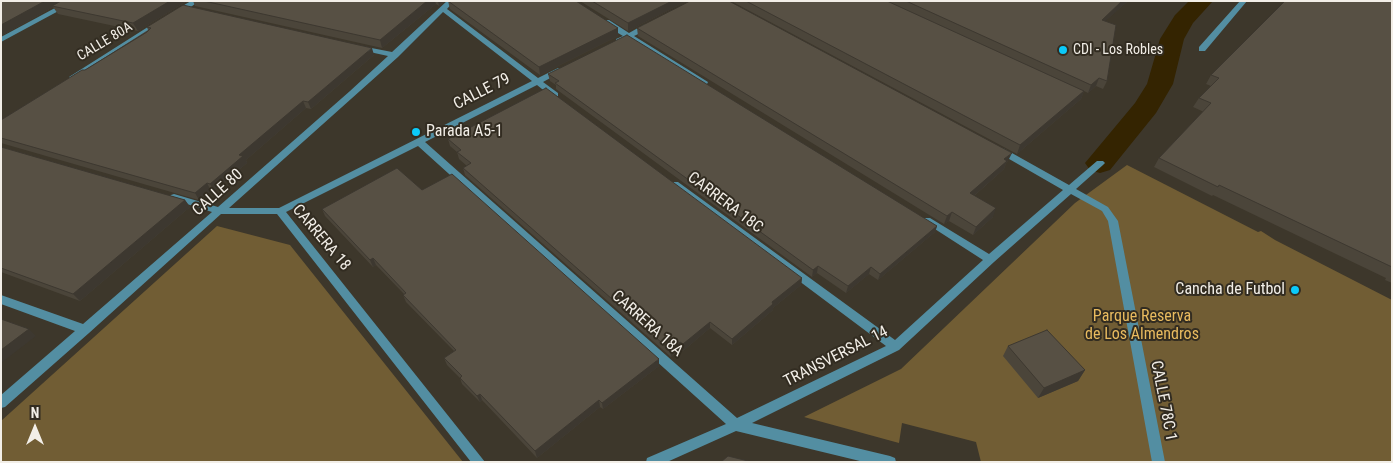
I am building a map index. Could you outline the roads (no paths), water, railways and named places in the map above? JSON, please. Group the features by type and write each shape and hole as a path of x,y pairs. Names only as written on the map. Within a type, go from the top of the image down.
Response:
{"street":[{"path":"1,40 74,1"},
{"path":"168,18 196,1"},
{"name":"CALLE 80","path":"1,403 395,55 451,1"},
{"path":"1202,49 1244,1"},
{"path":"185,8 194,10"},
{"path":"443,9 561,99"},
{"path":"596,16 713,88"},
{"path":"613,44 655,23"},
{"name":"CALLE 80A","path":"67,80 160,24"},
{"path":"350,45 395,55"},
{"name":"CALLE 79","path":"280,211 570,65"},
{"name":"CARRERA 18A","path":"418,141 736,425 890,462"},
{"name":"CALLE 78C 1","path":"988,144 1105,208 1112,221 1159,462"},
{"name":"TRANSVERSAL 14","path":"652,462 736,425 895,347 990,259 1100,164"},
{"name":"CARRERA 18C","path":"664,176 895,347"},
{"name":"CARRERA 18","path":"163,194 220,211 280,211 479,462"},
{"path":"915,212 990,259"},
{"path":"1,298 85,330"}],"waterway":[{"path":"1100,163 1146,107 1160,84 1172,39 1183,20 1202,1"}],"place":[{"name":"CDI - Los Robles","path":"1063,50"},
{"name":"Parada A5-1","path":"416,132"},
{"name":"Cancha de Futbol","path":"1295,290"}],"park label":[{"name":"Parque Reserva de Los Almendros","path":"1142,326"}]}
